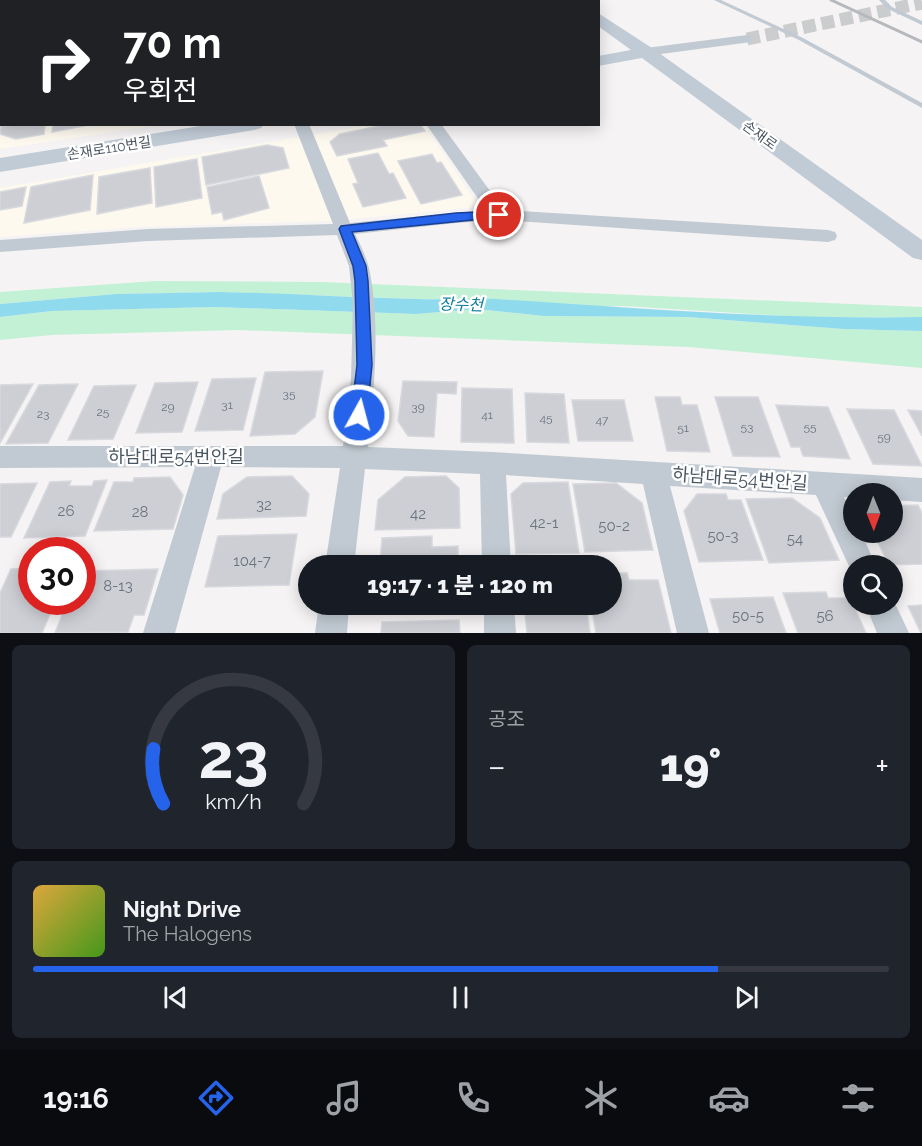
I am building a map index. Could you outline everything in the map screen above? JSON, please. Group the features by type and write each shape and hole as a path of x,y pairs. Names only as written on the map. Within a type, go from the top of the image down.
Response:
{"main road":[{"name":"손재로","path":"600,19 922,252"},
{"path":"600,61 646,52"},
{"name":"손재로110번길","path":"0,165 242,126"}],"street":[{"path":"646,52 732,30"},
{"path":"646,52 747,39"},
{"path":"302,126 345,229 359,266 361,281 365,365 340,555"},
{"path":"434,126 499,215"},
{"path":"0,246 107,237 345,229 456,217 499,215 828,236"},
{"name":"하남대로54번안길","path":"0,457 299,455 492,463 922,490"},
{"path":"159,633 211,457"},
{"path":"492,463 496,555"},
{"name":"하남대로54번안길","path":"654,474 693,633"},
{"name":"하남대로54번안길","path":"825,484 857,555"},
{"path":"330,633 332,615"},
{"path":"499,615 500,633"},
{"path":"885,615 893,633"}],"lane":[{"path":"717,0 801,39 922,106"},
{"path":"882,0 890,8 922,22"}],"shaded area":[{"path":"0,126 153,126 0,149"},
{"path":"364,126 425,126 479,207 332,221 139,227 0,237 0,188"}],"green space":[{"path":"155,281 322,282 922,307 922,317 819,318 623,306 582,306 493,299 419,299 219,292 116,294 0,304 0,292"},
{"path":"215,307 416,314 477,309 544,316 688,317 843,329 922,331 922,368 689,347 239,330 51,335 0,340 0,317 52,311"}],"water":[{"name":"장수천","path":"219,292 496,299 815,317 922,317 922,331 843,329 688,317 544,316 477,309 416,314 215,307 52,311 0,317 0,304 116,294"}],"building":[{"path":"1,126 45,126 44,134 16,139 0,134"},
{"path":"53,126 84,126 52,132"},
{"path":"379,126 421,126 425,131 383,140 387,146 337,156 330,142 340,134"},
{"path":"267,145 283,148 289,168 206,185 202,157"},
{"path":"378,153 389,174 393,173 406,198 363,207 353,184 358,183 348,159"},
{"path":"432,154 437,163 441,162 462,195 421,204 398,161"},
{"path":"197,159 202,198 156,207 154,167"},
{"path":"150,168 152,203 97,214 99,177"},
{"path":"93,175 90,210 24,223 31,187"},
{"path":"259,176 269,208 224,220 222,212 212,214 207,187"},
{"path":"26,187 22,206 0,210 0,192"},
{"path":"323,371 315,417 295,434 250,436 265,372"},
{"path":"256,378 243,430 195,431 212,379"},
{"path":"403,381 457,382 456,394 437,393 434,437 408,436 398,421"},
{"path":"198,382 182,432 136,433 155,383"},
{"path":"33,384 0,443 0,385"},
{"path":"78,384 48,443 6,444 39,385"},
{"path":"136,385 113,439 68,440 94,386"},
{"path":"462,388 512,389 514,443 461,442"},
{"path":"525,393 564,394 569,443 527,442"},
{"path":"655,397 680,397 682,405 697,405 710,452 667,451"},
{"path":"715,397 758,397 780,457 733,456"},
{"path":"572,400 624,400 633,441 578,441"},
{"path":"776,405 828,407 850,459 803,456 800,447 791,447"},
{"path":"847,409 894,410 922,466 873,464"},
{"path":"908,410 922,411 922,436"},
{"path":"292,476 309,494 306,516 217,519 223,494 247,477"},
{"path":"446,476 459,488 460,528 375,530 378,500 405,477"},
{"path":"170,477 183,495 173,529 94,531 114,482 133,482 134,478"},
{"path":"107,480 85,536 24,537 50,482 71,481 69,486 92,486 94,481"},
{"path":"568,482 579,553 516,554 511,494 523,483"},
{"path":"37,483 11,537 0,537 0,484"},
{"path":"616,483 642,503 653,550 585,552 573,484"},
{"path":"697,494 726,494 728,500 741,500 763,560 699,562 684,511"},
{"path":"792,498 820,518 839,560 769,563 746,499"},
{"path":"918,505 922,513 922,564 903,565 903,555 884,555 878,543 903,543 903,506"},
{"path":"297,534 289,585 205,587 218,536"},
{"path":"432,536 432,547 458,546 458,555 381,555 382,538"},
{"path":"11,569 18,569 18,615 50,615 42,633 0,633 0,593"},
{"path":"158,569 144,615 134,615 128,632 55,633 62,615 96,615 96,571"},
{"path":"622,573 627,573 629,580 658,580 671,633 596,633 593,615 622,615"},
{"path":"826,592 828,598 843,598 843,615 858,615 866,633 798,633 783,593"},
{"path":"773,597 786,633 720,633 710,599"},
{"path":"922,605 922,633 921,633 908,606"},
{"path":"525,615 588,615 590,633 527,633"},
{"path":"459,620 460,633 381,633 382,622"}],"tunnel":[{"path":"747,39 922,3"}],"railway":[{"path":"831,0 922,42"}],"route":[{"path":"359,415 365,365 361,281 359,266 345,229 456,217 499,215"}]}
